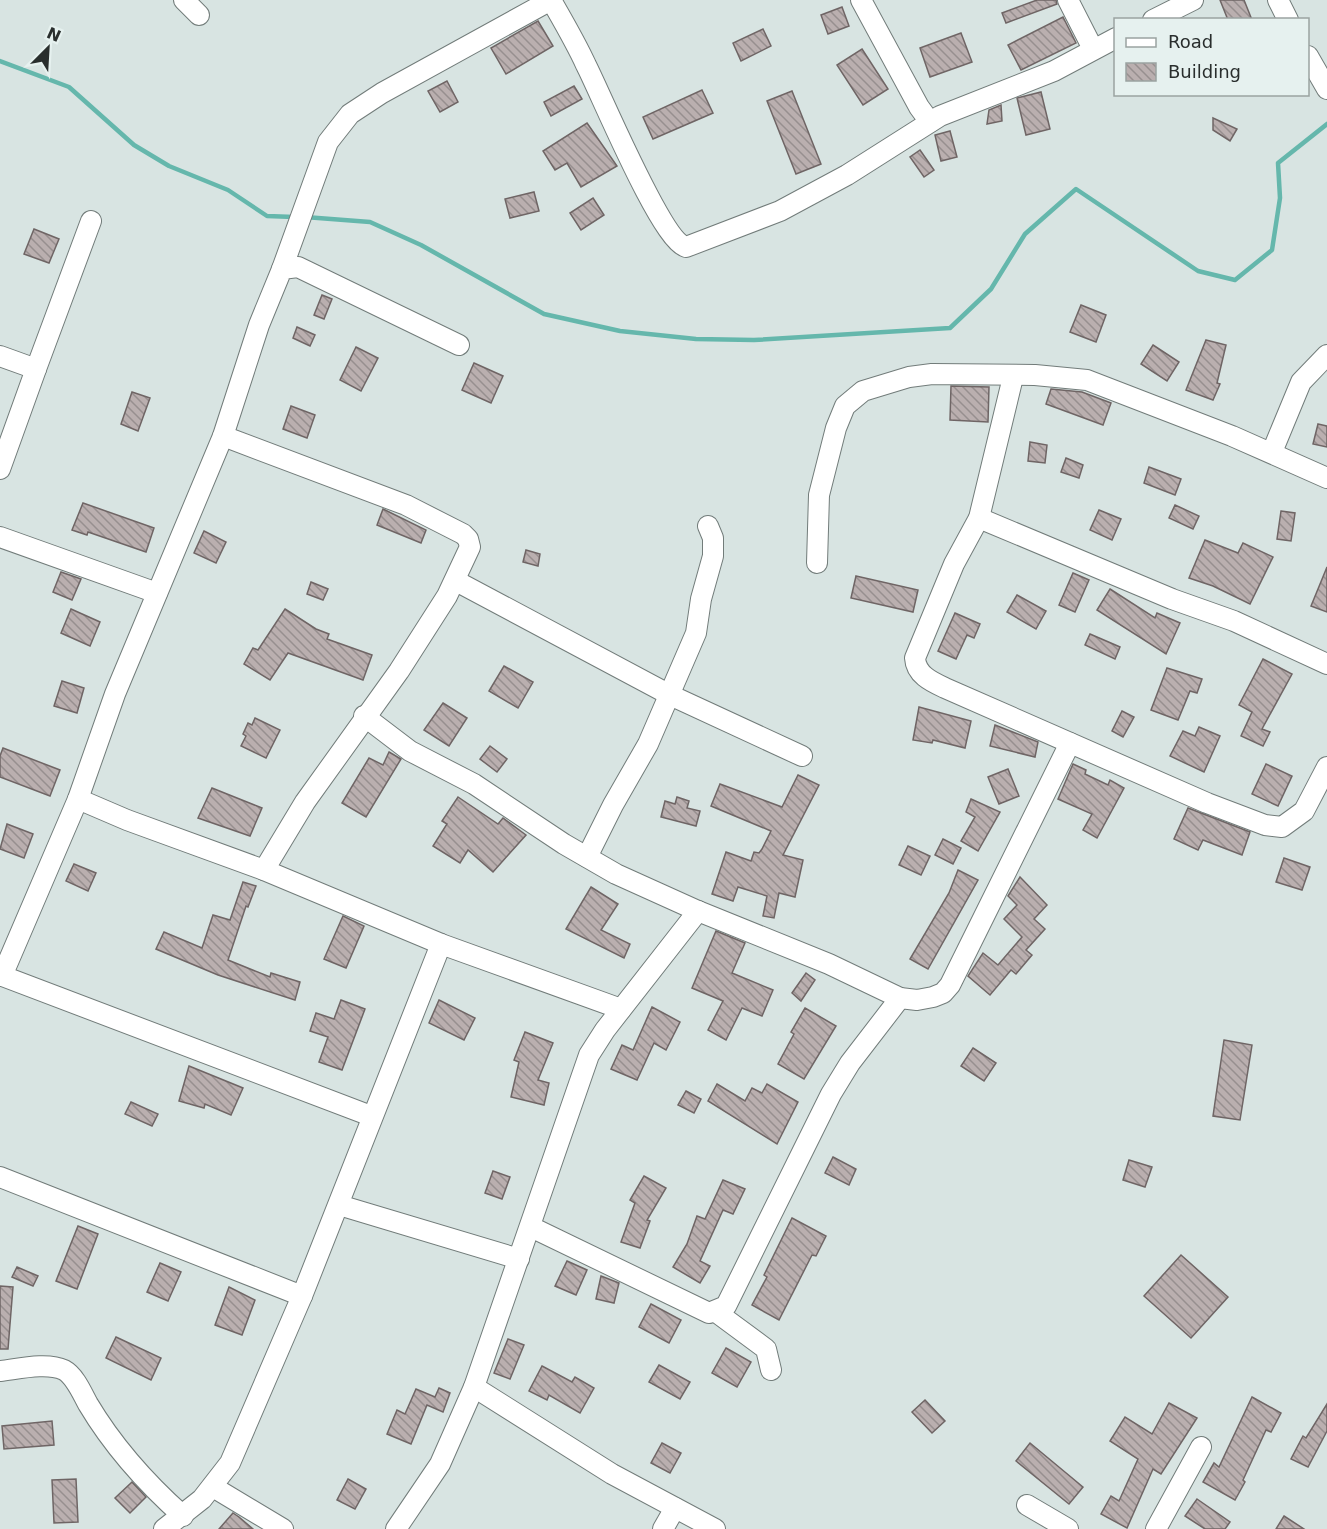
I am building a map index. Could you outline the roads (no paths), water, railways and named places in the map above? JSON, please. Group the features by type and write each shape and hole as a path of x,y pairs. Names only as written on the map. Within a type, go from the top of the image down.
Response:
{"street":[{"path":"184,0 199,15"},
{"path":"371,1116 1,975 78,799 115,694 223,436 258,325 282,269 328,142 350,114 382,93 551,0 588,67 618,139 674,238 681,245 694,246 780,210 847,175 930,122 952,111 1054,71 1114,39"},
{"path":"861,0 919,107 930,122"},
{"path":"1068,0 1093,49"},
{"path":"1157,18 1193,0"},
{"path":"1278,0 1287,18"},
{"path":"1309,58 1327,89"},
{"path":"0,469 91,221"},
{"path":"282,269 298,267 459,345"},
{"path":"1272,452 1301,382 1327,355"},
{"path":"0,356 36,369"},
{"path":"817,563 819,495 836,428 852,398 863,391 909,376 932,374 1064,377 1087,380 1272,452 1327,478"},
{"path":"1013,377 979,518 954,564 915,658 915,666 929,680 945,688 1207,803 1265,825 1282,826 1304,812 1327,767"},
{"path":"223,436 406,505 463,534 468,539 470,547 456,580 399,671 364,716 305,802 264,870"},
{"path":"979,518 1172,599 1234,621 1327,663"},
{"path":"587,857 613,805 648,744 696,633 700,599 713,556 713,538 708,526"},
{"path":"0,537 157,592"},
{"path":"456,580 670,695 802,756"},
{"path":"364,716 410,751 474,784 616,874 698,911 829,964 900,998 917,1000 944,993 950,985 1070,743"},
{"path":"78,799 127,820 264,870 441,944 621,1009"},
{"path":"396,1529 440,1464 474,1387 531,1227 576,1087 589,1055 621,1009 698,911"},
{"path":"164,1529 183,1516 213,1487 230,1463 339,1205 371,1116 441,944"},
{"path":"531,1227 709,1313 726,1306 831,1094 850,1063 900,998"},
{"path":"0,1177 302,1296"},
{"path":"339,1205 519,1259"},
{"path":"716,1312 766,1349 771,1370"},
{"path":"0,1371 52,1368 64,1370 72,1377 109,1436 136,1469 183,1516"},
{"path":"474,1387 563,1444 715,1529"},
{"path":"1156,1529 1201,1447"},
{"path":"213,1487 283,1529"},
{"path":"1027,1505 1068,1529"},
{"path":"663,1529 675,1508"}],"waterway":[{"path":"0,61 69,87 134,145 169,166 228,190 267,216 294,217"},
{"path":"305,217 370,222 421,245 544,314 620,331 696,339 754,340 950,328 991,289 1025,234 1076,189 1198,271 1235,280 1272,250 1280,198 1278,163 1327,124"}]}
